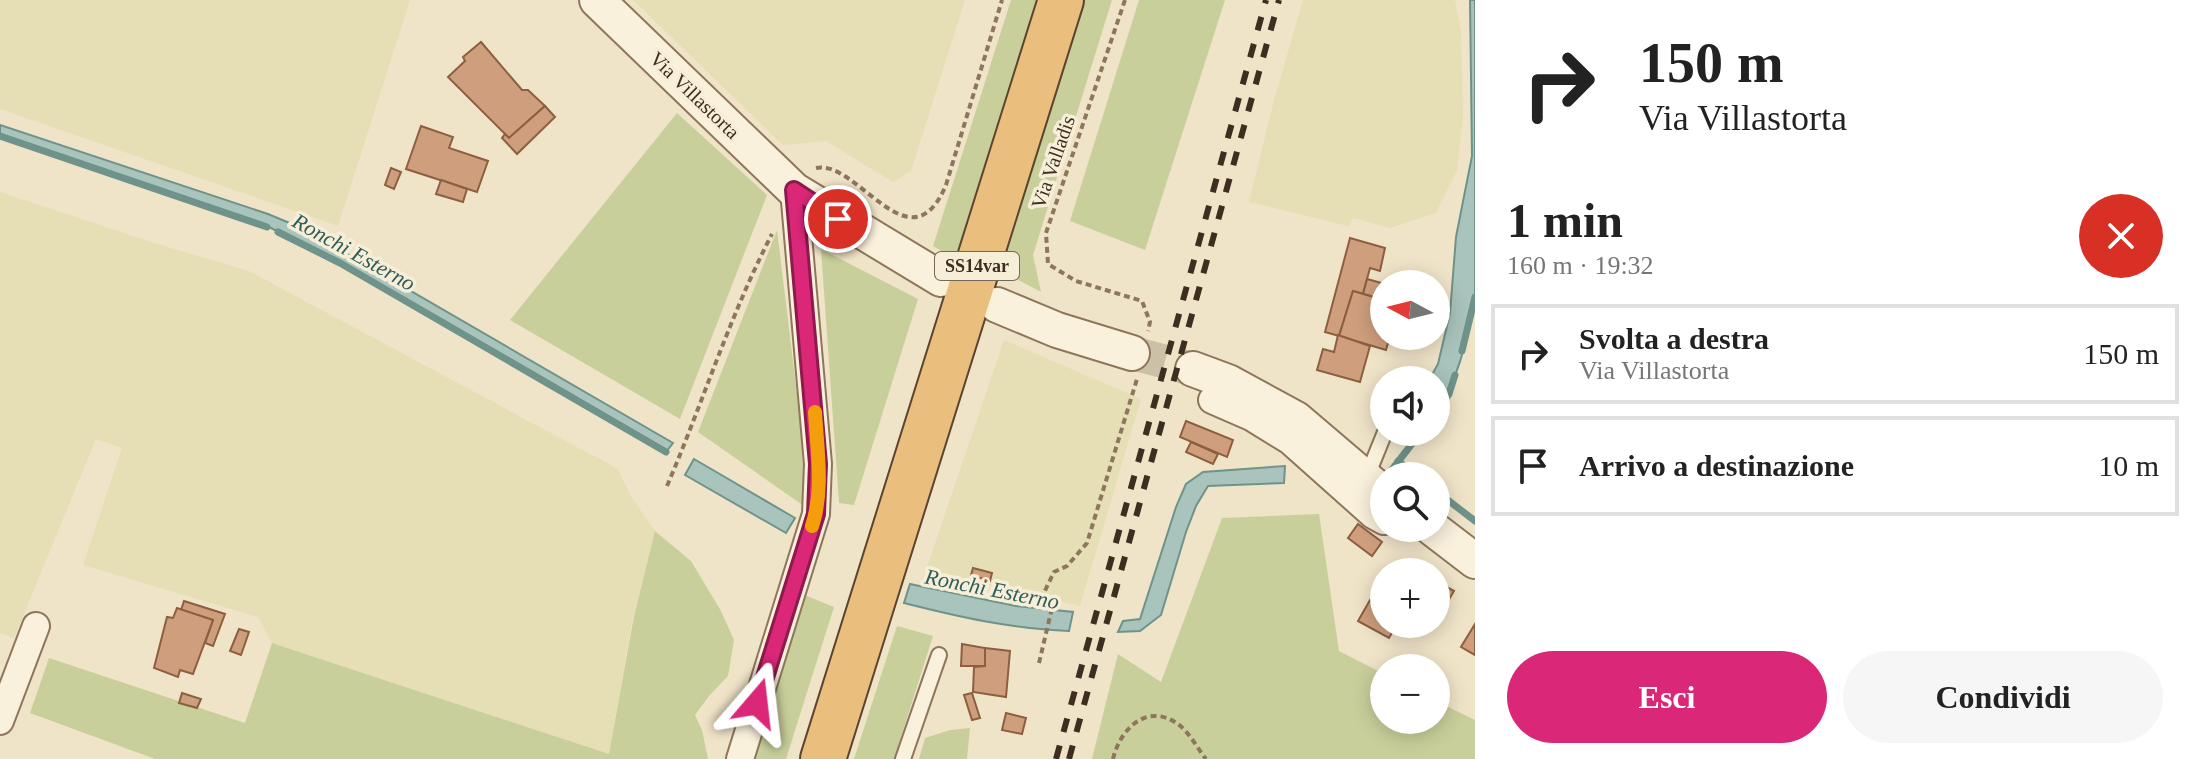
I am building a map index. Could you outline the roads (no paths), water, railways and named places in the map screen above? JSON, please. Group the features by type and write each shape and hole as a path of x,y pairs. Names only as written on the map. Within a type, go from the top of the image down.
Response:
{"highway":[{"name":"SS14var","path":"823,759 1061,0"}],"street":[{"name":"Via Villastorta","path":"597,0 794,190 941,279"},
{"path":"740,759 816,514 817,448 794,190"},
{"path":"997,305 1057,330 1139,355"},
{"path":"1193,369 1258,396 1296,419 1370,482"},
{"path":"1212,400 1251,417 1290,441 1370,512"},
{"path":"1450,542 1475,561"},
{"path":"0,721 36,626"}],"lane":[{"path":"903,759 939,655"}],"water":[{"path":"1470,0 1475,0 1475,297 1457,371 1450,387 1450,366 1437,366 1441,350 1450,350 1456,237 1472,156"},
{"path":"0,125 268,214 304,229 673,443 666,452 340,263 271,228 0,136"},
{"path":"694,459 795,518 786,533 685,475"},
{"path":"1285,466 1284,483 1208,486 1186,532 1161,615 1140,631 1118,632 1123,621 1140,619 1186,484 1203,472"},
{"path":"910,584 1016,606 1073,612 1069,631 986,622 904,603"}],"waterway":[{"name":"Ronchi Esterno","path":"0,136 267,227"},
{"name":"Ronchi Esterno","path":"278,232 340,263 666,452"},
{"path":"1462,351 1475,297"},
{"path":"1450,391 1455,375"},
{"path":"1398,462 1410,446"},
{"name":"Ronchi Esterno","path":"1450,502 1475,521"}],"tunnel":[{"path":"1132,353 1193,369"}],"railway":[{"path":"1056,759 1266,0"},
{"path":"1069,759 1279,0"}]}
